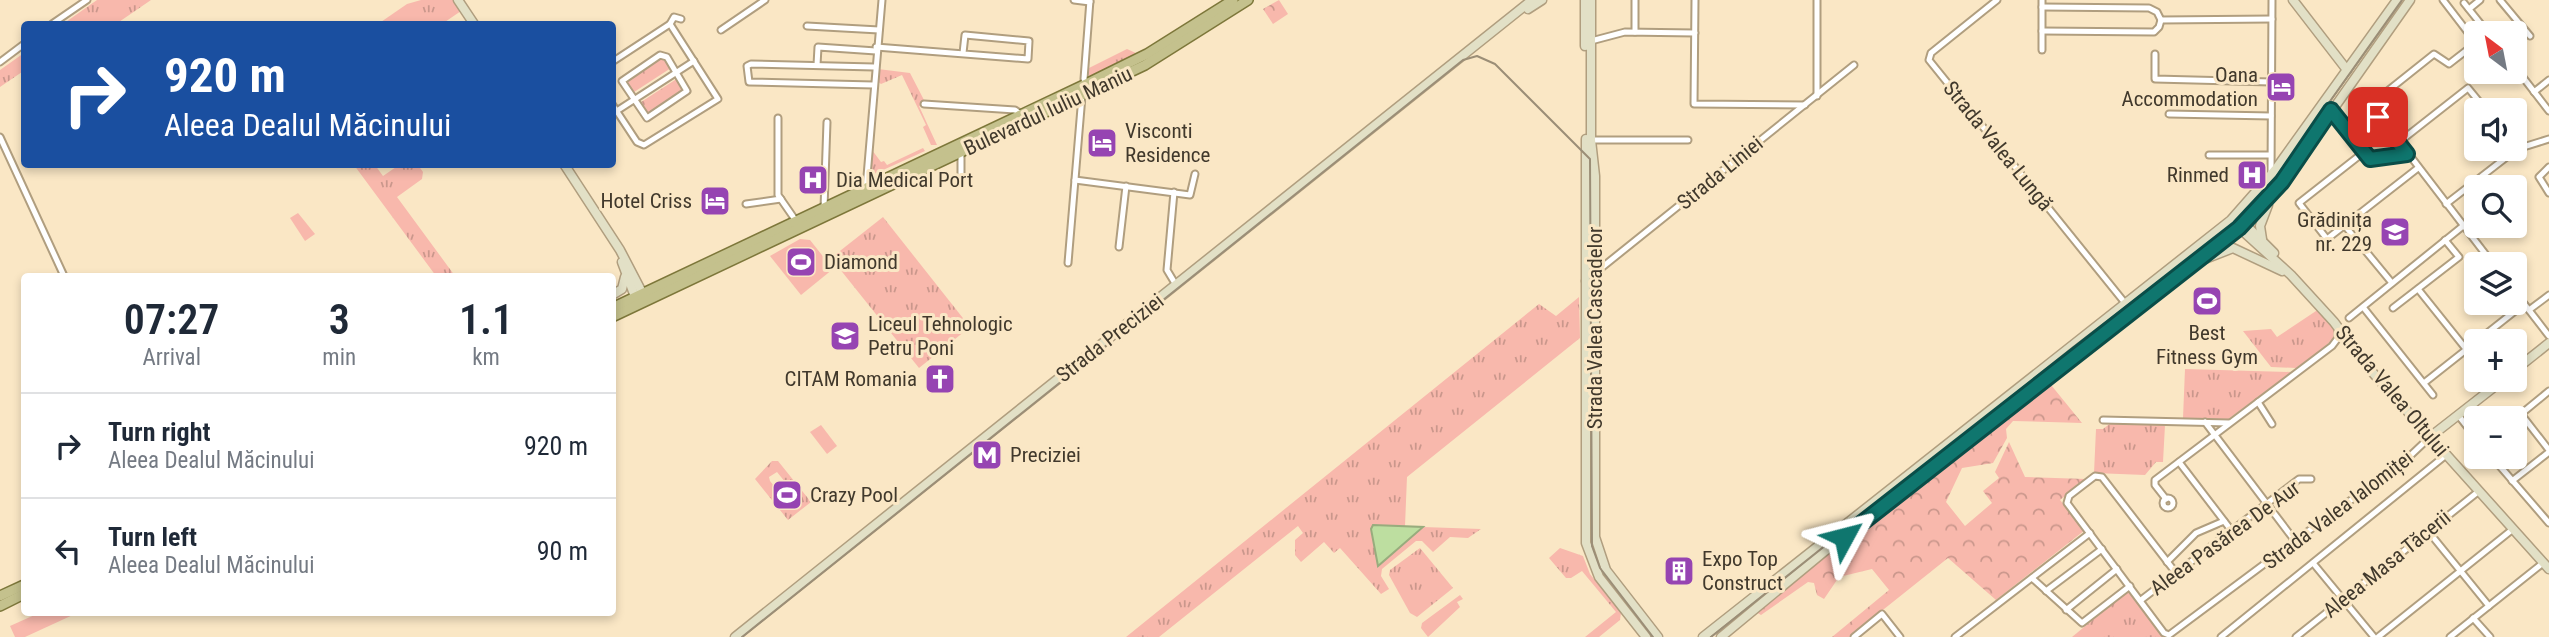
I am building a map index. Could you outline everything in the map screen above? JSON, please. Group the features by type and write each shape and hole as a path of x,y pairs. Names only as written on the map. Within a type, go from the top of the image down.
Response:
{"main road":[{"path":"458,0 472,21"},
{"name":"Bulevardul Iuliu Maniu","path":"1086,91 1233,0"},
{"name":"Bulevardul Iuliu Maniu","path":"616,307 640,299 1152,61 1248,0"},
{"name":"Strada Preciziei","path":"735,637 1532,0"},
{"name":"Strada Preciziei","path":"1510,19 1542,0"},
{"name":"Strada Valea Cascadelor","path":"1585,0 1586,543 1601,579 1646,637"},
{"name":"Strada Valea Cascadelor","path":"1592,0 1595,537 1599,554 1609,574 1658,637"},
{"path":"2292,0 2346,69 2356,75"},
{"path":"1721,637 2124,303 2234,218 2271,176 2397,0"},
{"path":"1703,637 2242,225 2274,192 2409,1"},
{"name":"Bulevardul Iuliu Maniu","path":"762,242 796,221 866,188 888,182 961,152 1024,119"},
{"path":"567,168 620,250 640,299"},
{"path":"2263,242 2261,221 2274,192"},
{"name":"Strada Valea Oltului","path":"2234,218 2263,242 2430,437 2546,566"},
{"name":"Strada Valea Oltului","path":"2242,225 2291,275"},
{"path":"2202,243 2209,251"},
{"path":"2181,273 2229,248 2291,275"},
{"path":"620,250 625,274 640,299"},
{"path":"616,293 622,289 625,274"},
{"name":"Bulevardul Iuliu Maniu","path":"616,314 640,299"},
{"path":"2527,360 2549,343"},
{"name":"Strada Valea Ialomiței","path":"2430,437 2488,392"},
{"path":"1585,411 1595,411"},
{"path":"1585,466 1595,466"},
{"path":"1601,579 1609,574"},
{"path":"0,596 21,586"},
{"path":"0,606 21,596"}],"street":[{"path":"56,21 87,0"},
{"path":"721,30 765,0"},
{"path":"866,188 874,66 882,0"},
{"path":"1068,264 1086,91 1084,79 1090,1 1074,0"},
{"path":"1635,0 1635,32"},
{"path":"1695,0 1694,104 1805,105"},
{"path":"1817,0 1817,96"},
{"name":"Strada Valea Lungă","path":"1997,0 1931,53 1929,60 2124,303"},
{"path":"2271,176 2272,0"},
{"path":"2443,0 2464,27"},
{"path":"2469,9 2480,0"},
{"path":"2500,0 2530,36"},
{"path":"2464,3 2478,21"},
{"path":"2042,31 2154,32 2160,27 2161,20 2157,12 2149,8 2042,4 2042,31 2042,50"},
{"path":"616,59 670,24 674,18 681,19"},
{"path":"2161,20 2272,19"},
{"path":"616,114 637,142 644,145 718,99 670,24"},
{"path":"807,26 879,30"},
{"path":"1591,41 1635,32 1695,33"},
{"path":"817,65 818,47 963,53 1027,59 1029,41 965,35 963,53"},
{"path":"0,62 21,46"},
{"path":"2464,52 2449,64 2436,54 2431,56 2372,106 2484,252"},
{"path":"662,54 687,89 684,95 649,118 643,116 634,101 622,83 624,78 662,54"},
{"path":"2155,54 2155,79 2271,82"},
{"path":"616,112 694,61"},
{"path":"873,85 747,81 749,64 874,66"},
{"name":"Strada Liniei","path":"1585,281 1854,65"},
{"path":"2534,92 2549,80"},
{"path":"2527,83 2549,111"},
{"path":"2398,143 2468,88 2476,98"},
{"path":"924,104 1015,110 1024,119"},
{"path":"2331,110 2372,159 2407,154"},
{"path":"2168,114 2271,116"},
{"path":"778,118 781,199 796,221"},
{"path":"824,208 827,122"},
{"path":"0,137 64,273"},
{"path":"2527,144 2549,139"},
{"path":"1591,140 1688,140"},
{"path":"961,152 961,182"},
{"path":"2364,152 2299,203 2327,239 2418,168"},
{"path":"2209,155 2270,155"},
{"path":"2446,204 2499,161"},
{"path":"2549,167 2539,177 2549,193"},
{"path":"1075,180 1191,194 1195,174"},
{"path":"1119,247 1125,186"},
{"path":"1174,192 1167,270 1176,285"},
{"path":"746,204 781,199"},
{"path":"2345,226 2392,284"},
{"path":"2349,318 2463,226"},
{"path":"2393,308 2459,257 2445,240"},
{"path":"2418,289 2464,346"},
{"path":"2529,310 2549,295"},
{"path":"2363,307 2433,395"},
{"path":"2527,308 2549,336"},
{"path":"2492,329 2510,315"},
{"path":"2166,499 2154,482 2332,346 2338,338 2338,327"},
{"path":"2332,346 2341,344 2353,348"},
{"path":"2424,383 2464,351"},
{"path":"2512,481 2549,451 2521,414 2549,391"},
{"path":"2258,402 2272,424"},
{"path":"2458,415 2464,423"},
{"path":"2103,420 2229,423"},
{"path":"2205,422 2295,541"},
{"name":"Strada Valea Ialomiței","path":"2140,600 2164,633 2169,635 2295,541 2392,474 2430,437"},
{"path":"2221,637 2446,455"},
{"path":"2179,462 2231,530"},
{"path":"2502,469 2549,523"},
{"path":"2140,600 2067,500 2095,476 2102,477 2176,573"},
{"name":"Aleea Pasărea De Aur","path":"2140,600 2299,479 2311,479"},
{"name":"Aleea Masa Tăcerii","path":"2295,637 2479,491"},
{"name":"Aleea Pasărea De Aur","path":"2167,562 2196,533 2224,521"},
{"path":"2313,563 2376,637 2513,529"},
{"path":"2428,531 2489,606"},
{"path":"1955,637 2090,533"},
{"path":"2046,591 2102,549"},
{"path":"2449,637 2546,566"},
{"path":"2066,610 2117,569"},
{"path":"2032,578 2082,623 2130,586"},
{"path":"1854,637 1882,614 1900,637"},
{"path":"2473,618 2490,637"}],"green space":[{"path":"97,0 151,0 120,21 67,21"},
{"path":"421,0 454,0 461,11 446,21 382,21 407,4"},
{"path":"1279,0 1288,14 1273,24 1263,9"},
{"path":"1127,49 1138,54 1092,77 1088,75 1089,68"},
{"path":"21,55 21,73 0,87 0,70"},
{"path":"661,57 671,68 631,94 625,81"},
{"path":"878,69 910,73 924,100 923,107 919,106 937,145 931,145 923,127 926,125 902,75 881,84 877,81"},
{"path":"678,78 683,92 646,115 638,104"},
{"path":"923,148 925,151 872,175 872,150 881,162 884,161 887,165"},
{"path":"356,168 377,168 383,176 395,168 420,168 423,172 422,179 397,197 453,273 434,273"},
{"path":"298,213 315,234 305,241 290,218"},
{"path":"883,217 970,327 919,368 831,258"},
{"name":"Diamond","path":"800,239 810,240 833,269 801,295 770,256"},
{"path":"1579,297 1580,338 1407,477 1405,526 1374,525 1371,529 1378,565 1423,527 1481,529 1468,538 1450,537 1433,552 1422,541 1416,541 1382,569 1381,576 1389,589 1381,594 1340,548 1334,553 1324,542 1301,562 1295,555 1295,540 1303,533 1298,526 1159,637 1126,637 1539,304 1556,316"},
{"path":"2319,309 2335,327 2333,338 2322,350 2296,368 2271,367 2243,331 2271,329 2277,337"},
{"path":"2185,369 2292,372 2227,420 2183,418"},
{"path":"2047,380 2082,423 2013,421 2006,429 2007,438 1993,463 1962,468 1946,502 1965,526 1992,503 1983,491 1999,478 1995,472 2009,442 2025,477 2086,479 2060,500 2085,530 1996,600 1948,558 1849,637 1832,637 1889,590 1872,569 1839,577 1824,599 1817,595 1814,583 1808,582 1761,615 1756,612"},
{"path":"2112,422 2165,425 2163,462 2156,462 2145,475 2094,473 2096,429 2103,429"},
{"path":"821,425 837,446 827,454 810,432"},
{"path":"772,461 778,461 811,502 788,520 755,479","holes":["777,472 798,498 791,507 769,477"]},
{"path":"1420,548 1453,588 1417,617 1410,613 1389,575 1390,570"},
{"path":"1560,548 1583,556 1590,574 1621,613 1620,620 1599,637 1585,637 1616,612 1582,571 1566,578 1549,558"},
{"path":"2129,590 2164,637 2072,637"},
{"path":"1460,595 1463,599 1457,602 1460,607 1428,637 1421,628 1422,623"},
{"path":"32,616 71,616 25,637 15,637 10,626"}],"shaded area":[{"path":"1373,525 1423,527 1378,566 1371,529"}],"tram line":[{"path":"1711,637 2072,348 2240,219 2277,176 2402,0"},
{"path":"742,637 1463,60 1477,56 1495,64 1590,159 1592,546 1600,568 1653,637"}],"place":[{"name":"Oana Accommodation","path":"2281,87"},
{"name":"Visconti Residence","path":"1102,143"},
{"name":"Rinmed","path":"2252,175"},
{"name":"Dia Medical Port","path":"813,180"},
{"name":"Hotel Criss","path":"715,201"},
{"name":"Grădinița nr. 229","path":"2395,232"},
{"name":"Diamond","path":"801,262"},
{"name":"Best Fitness Gym","path":"2207,301"},
{"name":"Liceul Tehnologic Petru Poni","path":"845,336"},
{"name":"CITAM Romania","path":"940,379"},
{"name":"Preciziei","path":"987,455"},
{"name":"Crazy Pool","path":"787,495"},
{"name":"Expo Top Construct","path":"1679,571"}],"route":[{"path":"1844,537 2239,228 2282,182 2331,110 2370,159 2407,154 2378,117"}]}
